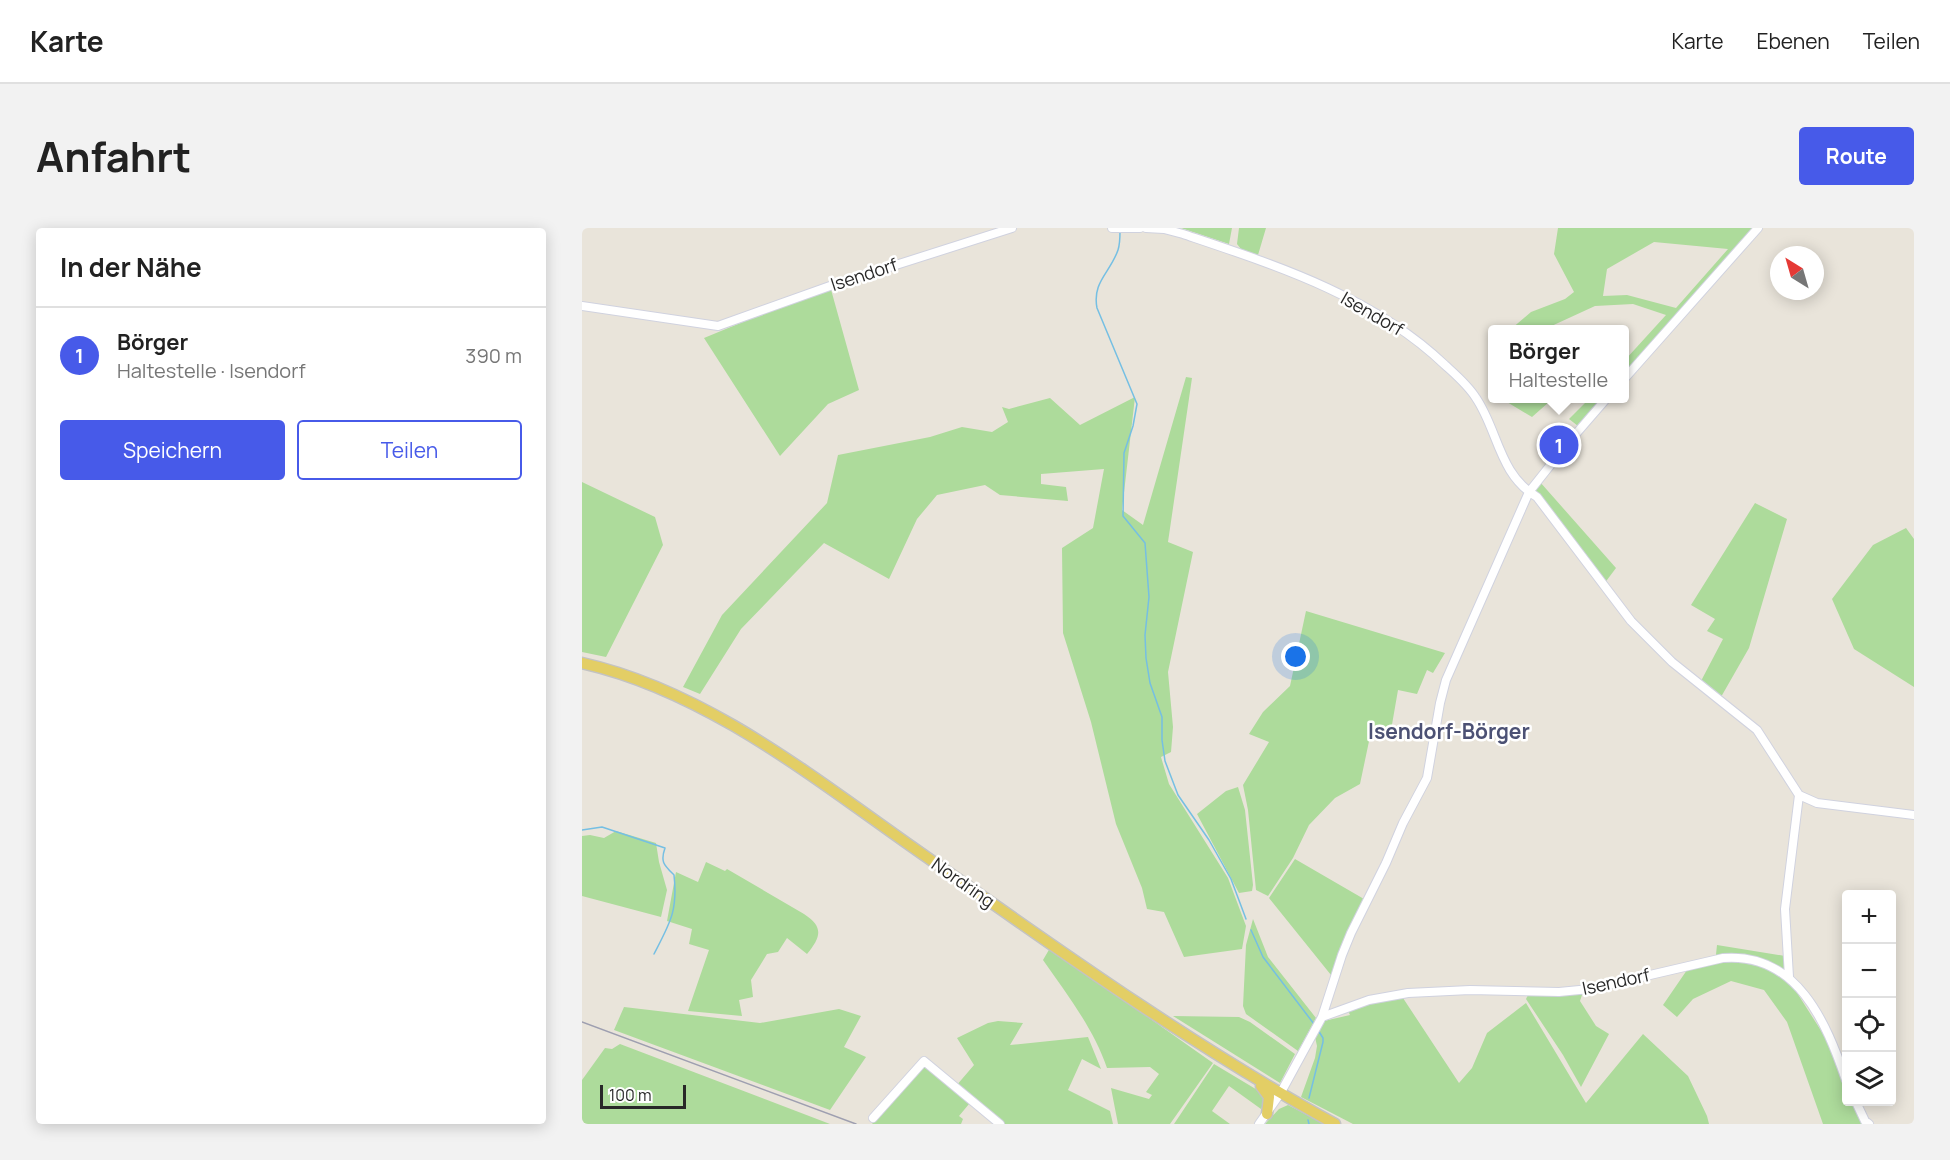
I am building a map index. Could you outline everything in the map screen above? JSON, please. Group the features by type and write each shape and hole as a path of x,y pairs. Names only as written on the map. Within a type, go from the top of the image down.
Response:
{"main road":[{"name":"Nordring","path":"582,663 646,683 709,710 786,760 1050,944 1257,1081 1335,1124"},
{"path":"1257,1081 1269,1097 1267,1114"}],"street":[{"name":"Isendorf","path":"582,306 718,326 830,286 1012,228"},
{"path":"1114,228 1140,228"},
{"name":"Isendorf","path":"1146,228 1164,229 1183,234 1301,276 1371,310 1407,333 1440,360 1476,398 1505,462 1529,492 1537,497 1631,621 1672,662 1757,730 1799,795"},
{"path":"1629,373 1758,228"},
{"path":"1259,1124 1280,1094 1320,1020 1351,933 1427,778 1446,680 1529,492 1603,403"},
{"path":"1789,977 1785,909 1799,795 1816,803 1914,815"},
{"name":"Isendorf","path":"1320,1020 1370,1000 1408,993 1470,990 1559,992 1590,989 1738,957 1771,966 1789,977 1798,986 1833,1040 1842,1068"},
{"path":"873,1118 924,1061 1000,1124"},
{"path":"1858,1106 1865,1121 1869,1124"}],"green space":[{"path":"1181,228 1232,228 1229,244"},
{"path":"1239,228 1266,228 1258,255 1241,249 1237,244"},
{"path":"1558,228 1756,228 1629,370 1629,356 1666,315 1633,304 1595,306 1554,325 1516,325 1531,312 1565,299 1574,292 1554,254","holes":["1654,242 1728,249 1676,308 1627,295 1603,296 1607,269"]},
{"path":"830,286 859,390 828,404 780,456 704,338"},
{"path":"1186,377 1192,378 1168,542 1193,552 1168,672 1173,727 1171,752 1161,757 1169,784 1228,878 1246,926 1242,949 1184,957 1164,912 1147,909 1142,888 1116,824 1091,722 1063,633 1062,548 1093,528 1104,469 1041,474 1041,484 1066,487 1068,501 1000,495 985,485 937,495 917,519 889,579 824,543 741,629 700,694 683,687 722,615 827,503 838,455 930,437 962,427 992,432 1008,422 1002,407 1009,409 1050,398 1080,425 1135,397 1122,510 1143,525"},
{"path":"1509,403 1548,403 1532,417"},
{"path":"1585,403 1599,403 1578,426 1569,419"},
{"path":"582,482 655,517 663,545 606,657 582,652"},
{"path":"1540,482 1616,568 1604,584 1534,490"},
{"path":"1755,503 1787,519 1749,648 1721,697 1701,681 1723,639 1707,631 1715,619 1691,605"},
{"path":"1906,528 1914,539 1914,687 1854,649 1832,599 1873,545"},
{"path":"1306,611 1445,653 1433,673 1427,670 1417,694 1398,690 1390,736 1380,734 1372,727 1360,784 1335,798 1309,825 1293,858 1268,896 1256,890 1248,810 1243,785 1269,742 1249,734 1263,712 1290,686"},
{"path":"1238,787 1245,810 1253,885 1252,891 1239,893 1197,814 1226,791"},
{"path":"616,831 656,843 667,890 661,917 582,896 582,836 604,838"},
{"path":"1295,859 1364,899 1346,934 1331,975 1269,898"},
{"path":"706,862 725,871 727,869 804,914 815,923 818,932 807,954 787,938 778,952 767,954 751,980 753,997 739,1000 742,1016 688,1011 709,950 689,944 692,929 667,921 676,872 698,882"},
{"path":"1253,919 1268,957 1316,1018 1298,1051 1246,1014 1243,1006 1246,945"},
{"path":"1717,945 1785,956 1794,988 1827,1040 1842,1082 1842,1106 1853,1106 1863,1124 1823,1124 1787,1022 1764,990 1731,981 1693,999 1677,1017 1663,1005 1687,970 1715,964"},
{"path":"1050,948 1213,1063 1170,1124 1118,1124 1111,1088 1149,1099 1152,1095 1146,1092 1159,1074 1150,1067 1107,1068 1087,1025 1043,960"},
{"path":"1583,992 1580,1001 1596,1026 1609,1034 1581,1087 1526,999 1528,995"},
{"path":"1401,995 1459,1083 1472,1068 1487,1033 1526,1003 1586,1103 1643,1034 1688,1076 1709,1124 1353,1124 1301,1097 1315,1058 1317,1046 1315,1037 1324,1021 1350,1015 1348,1011 1369,1002"},
{"path":"624,1007 760,1023 839,1009 861,1016 844,1047 866,1057 830,1110 614,1030"},
{"path":"1173,1016 1239,1017 1250,1022 1295,1054 1280,1083"},
{"path":"998,1021 1023,1023 1010,1045 1088,1037 1101,1069 1082,1059 1068,1090 1110,1111 1113,1124 1003,1124 956,1086 974,1065 957,1038 988,1023"},
{"path":"620,1044 830,1124 582,1124 582,1080 605,1048 612,1049"},
{"path":"924,1063 969,1104 959,1116 963,1119 961,1124 872,1124"},
{"path":"1214,1064 1259,1091 1265,1101 1261,1109 1229,1086 1212,1111 1230,1124 1174,1124"},
{"path":"1288,1105 1324,1124 1265,1124 1279,1109"}],"waterway":[{"path":"1120,231 1118,250 1099,284 1096,299 1097,308 1137,404 1124,453 1123,516 1145,543 1149,597 1145,635 1150,683 1162,717 1165,761 1178,795 1209,840 1231,879 1246,919"},
{"path":"582,830 602,827 665,848 663,860 665,866 674,875 674,908 654,954"},
{"path":"1251,930 1263,957 1314,1024"},
{"path":"1309,1098 1323,1042 1318,1030"},
{"path":"1308,1120 1309,1124"}],"railway":[{"path":"582,1022 856,1124"}],"place":[{"name":"Börger","path":"1559,445"}],"district":[{"name":"Isendorf-Börger","path":"1449,732"}]}
